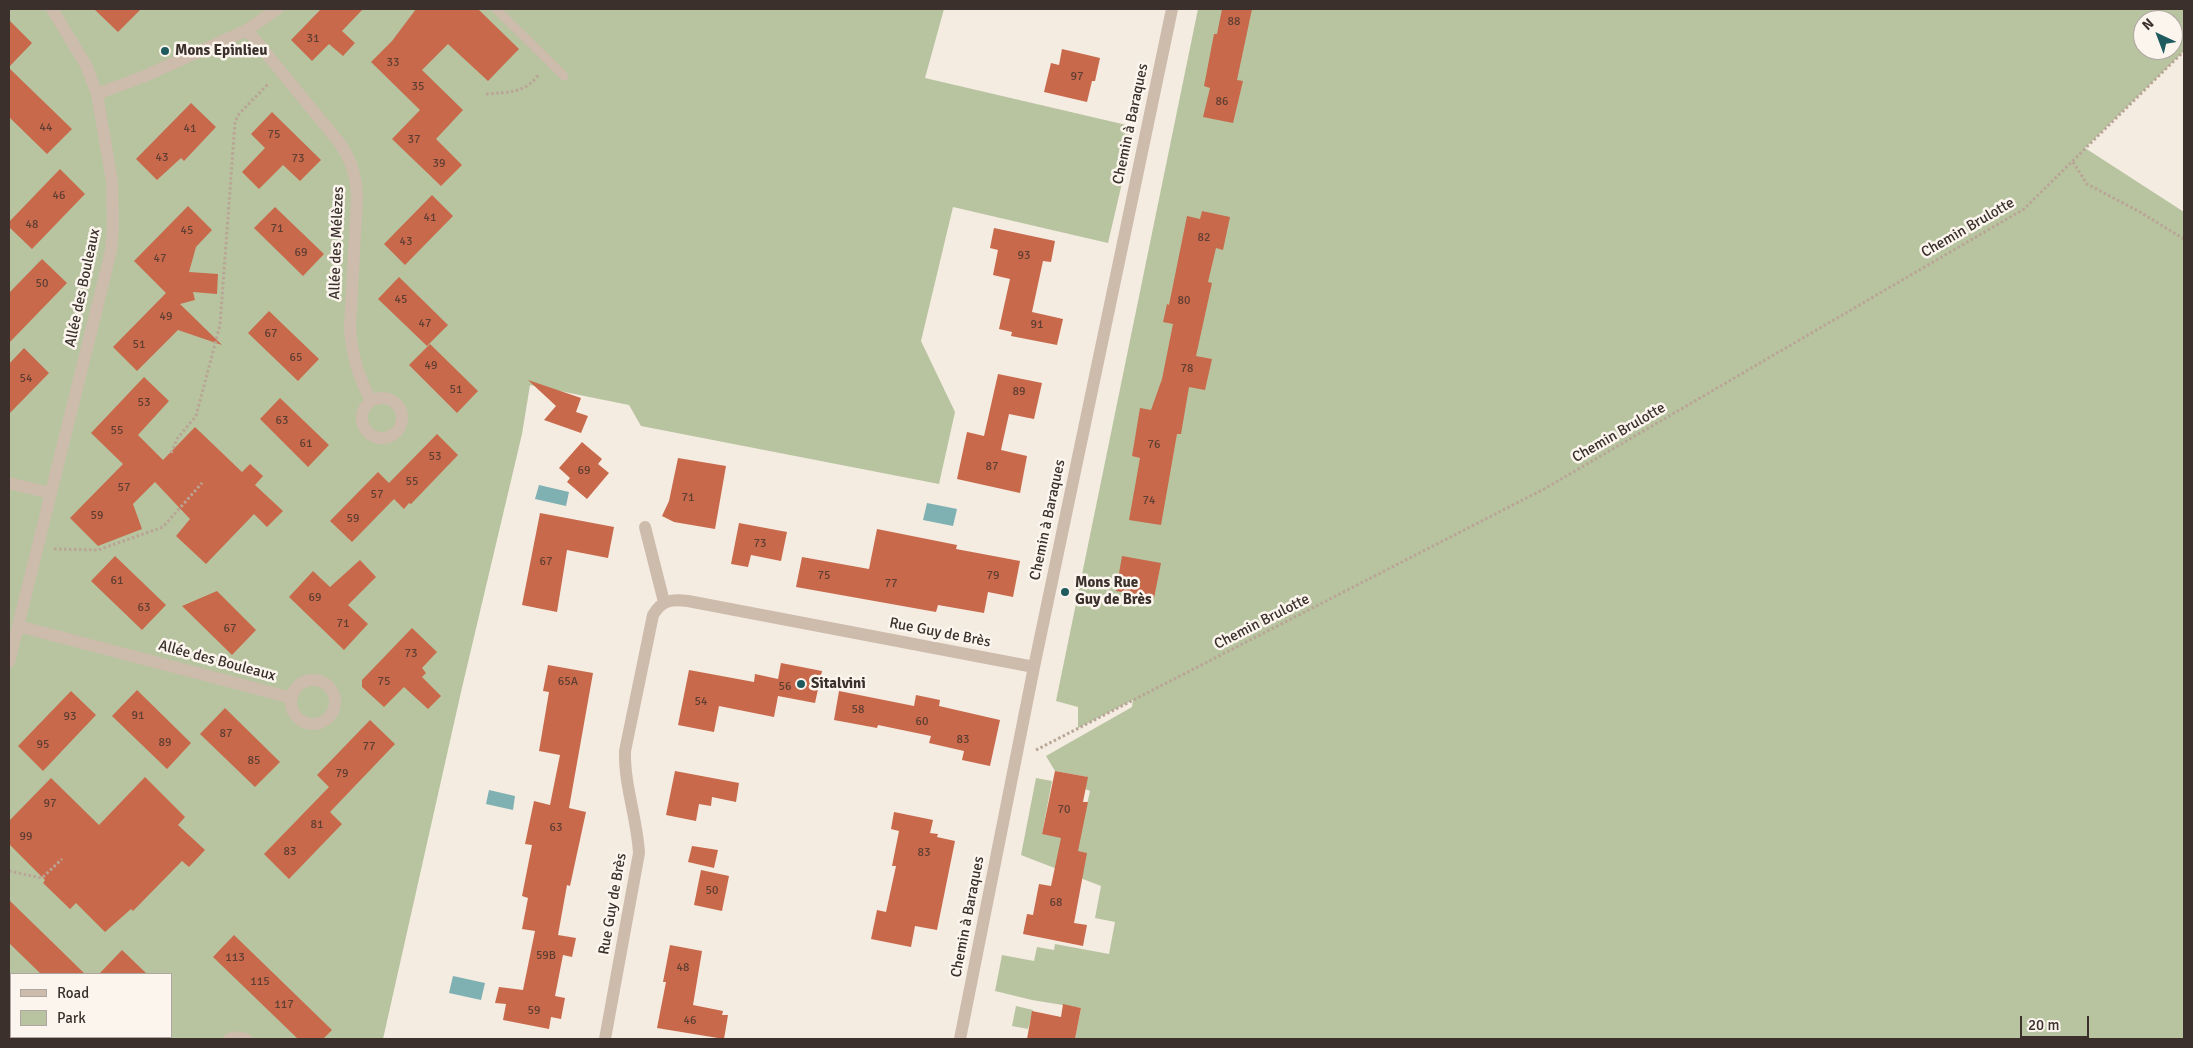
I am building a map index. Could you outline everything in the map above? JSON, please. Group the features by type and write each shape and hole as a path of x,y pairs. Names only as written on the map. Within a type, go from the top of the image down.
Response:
{"street":[{"name":"Allée des Bouleaux","path":"9,662 111,251 113,225 112,180 98,94 86,65 52,9"},
{"path":"98,94 145,76 247,30 277,9"},
{"name":"Chemin à Baraques","path":"960,1039 1034,667 1172,9"},
{"name":"Allée des Mélèzes","path":"247,30 347,152 352,166 357,196 350,327 351,348 355,366 371,401"},
{"path":"9,483 50,494"},
{"path":"646,527 664,602"},
{"name":"Rue Guy de Brès","path":"605,1039 639,853 638,837 624,768 625,751 653,615 664,602 675,599 688,601 1034,667"},
{"name":"Allée des Bouleaux","path":"18,626 292,698"},
{"path":"229,1039 237,1037 246,1039"}],"lane":[{"path":"496,9 564,76"}],"path":[{"name":"Chemin Brulotte","path":"1016,761 1544,490 2024,209 2184,51"},
{"path":"171,453 177,439 196,416 220,325 235,122 239,114 281,70"},
{"path":"486,94 516,91 529,86 537,77 537,70"},
{"path":"2073,162 2087,184 2140,212 2184,239"},
{"path":"37,548 98,550 146,534 163,527 202,483"},
{"path":"9,871 42,878 62,859"}],"green space":[{"path":"9,9 944,9 925,78 1135,127 1108,243 953,207 921,341 955,412 939,484 641,426 629,405 530,385 522,434 461,692 383,1039 9,1039"},
{"path":"1198,9 2184,9 2183,52 2183,10 2133,10 2133,60 2175,60 2085,148 2184,212 2184,1039 1075,1039 1081,1008 1032,1000 995,991 1002,955 1034,961 1037,947 1054,950 1055,944 1109,954 1115,922 1095,918 1101,886 1021,855 1036,778 1052,781 1042,834 1084,818 1090,791 1085,789 1087,777 1055,771 1046,756 1132,707 1133,700 1078,728 1078,707 1056,701"},
{"path":"1016,1006 1033,1010 1028,1029 1012,1026"}],"water":[{"path":"539,485 569,492 566,506 535,499"},
{"path":"927,503 957,509 953,526 923,520"},
{"path":"489,790 515,796 513,810 486,804"},
{"path":"453,976 485,983 481,1000 449,993"}],"building":[{"path":"94,9 141,9 118,32"},
{"path":"321,9 363,9 342,31 355,43 343,56 329,44 312,61 291,40"},
{"path":"416,9 478,9 519,49 488,81 448,44 422,70 463,110 436,139 462,165 441,186 392,139 420,110 371,62 392,41"},
{"path":"1222,9 1252,9 1237,80 1243,81 1233,123 1203,117 1210,88 1204,86 1214,34 1217,34"},
{"path":"9,20 32,43 9,67"},
{"path":"1062,49 1100,58 1095,81 1092,81 1087,102 1044,92 1051,63 1059,65"},
{"path":"9,68 72,129 47,154 9,117"},
{"path":"191,103 216,127 184,161 181,158 157,180 136,159"},
{"path":"272,112 321,160 300,181 283,165 259,189 242,172 265,148 251,134"},
{"path":"60,169 85,194 32,249 9,227 9,222"},
{"path":"432,195 453,216 405,265 384,244"},
{"path":"188,206 212,230 196,247 189,272 218,274 217,294 193,292 195,300 180,304 222,345 178,330 137,371 113,347 166,293 134,261"},
{"path":"275,207 324,254 303,276 254,228"},
{"path":"1202,211 1230,217 1223,250 1216,248 1208,282 1212,283 1196,356 1212,359 1205,390 1189,387 1181,434 1177,434 1161,525 1129,520 1140,458 1132,456 1140,408 1151,410 1162,379 1173,324 1163,322 1167,304 1169,305 1187,216 1200,219"},
{"path":"994,228 1055,241 1051,262 1043,261 1032,312 1063,319 1057,345 1011,336 1012,332 999,329 1010,279 993,275 998,250 990,248"},
{"path":"42,259 67,283 9,343 9,293"},
{"path":"399,277 448,325 427,346 378,299"},
{"path":"269,311 319,359 298,381 248,333"},
{"path":"430,344 478,391 457,413 409,365"},
{"path":"24,348 49,373 9,414 9,364"},
{"path":"998,374 1042,383 1034,419 1009,414 1001,450 1027,456 1020,493 957,479 967,432 984,436"},
{"path":"144,377 169,401 138,435 163,460 195,427 242,472 250,464 263,476 255,485 283,511 267,527 254,514 206,564 176,536 190,519 155,482 133,504 142,529 98,546 70,518 123,464 91,433"},
{"path":"528,380 581,398 576,412 588,416 581,433 544,420 556,406"},
{"path":"280,398 329,445 308,467 260,419"},
{"path":"437,434 458,455 411,504 409,503 404,509 394,499 352,542 330,521 378,472 389,483"},
{"path":"582,442 602,459 598,464 609,473 587,499 567,482 570,478 559,468"},
{"path":"678,458 726,466 715,529 674,522 662,516 669,501"},
{"path":"540,513 614,527 608,558 567,550 557,612 522,605"},
{"path":"739,523 787,532 781,561 751,555 748,567 731,564"},
{"path":"877,529 957,545 956,549 1020,561 1013,597 988,592 984,613 938,605 936,612 796,587 802,557 869,569"},
{"path":"115,556 166,605 142,630 91,581"},
{"path":"1122,556 1161,563 1154,598 1116,591"},
{"path":"360,560 376,577 348,605 368,624 344,650 289,597 313,571 330,587"},
{"path":"217,591 256,630 232,655 182,606"},
{"path":"412,628 437,652 422,668 426,673 422,677 441,696 428,709 404,687 384,707 362,687 362,680"},
{"path":"781,663 822,671 815,703 778,696 774,717 719,706 714,732 678,725 689,670 754,682 755,674 778,679"},
{"path":"548,665 593,673 569,808 586,812 570,886 567,885 558,935 576,938 572,957 563,955 555,996 565,998 561,1019 551,1017 549,1029 503,1020 506,1004 495,1003 499,987 523,990 535,931 522,929 528,898 522,896 532,845 525,844 534,801 550,805 560,755 539,751 549,692 543,691"},
{"path":"137,690 191,743 167,769 112,716"},
{"path":"71,691 96,715 43,771 18,746"},
{"path":"839,691 914,706 916,695 940,700 939,706 1000,720 990,766 962,760 964,751 929,743 931,736 878,725 877,728 834,720"},
{"path":"225,708 280,762 255,787 200,734"},
{"path":"370,720 395,744 330,812 342,824 289,879 264,854 329,787 317,775"},
{"path":"675,771 739,783 736,802 712,797 711,806 699,804 696,821 666,815"},
{"path":"1055,771 1088,777 1083,802 1088,802 1078,851 1087,853 1074,923 1087,925 1083,946 1023,934 1027,914 1033,915 1039,884 1051,886 1061,838 1042,834"},
{"path":"145,777 185,817 178,825 205,850 189,867 182,861 133,911 131,909 105,932 76,903 70,909 43,883 45,880 9,844 9,821 51,778 99,825"},
{"path":"894,812 933,820 930,833 938,834 937,837 955,841 937,930 915,926 911,947 871,939 877,910 886,912 896,866 892,866 899,831 891,829"},
{"path":"692,846 718,850 714,868 688,862"},
{"path":"701,870 729,876 722,911 694,905"},
{"path":"9,900 84,973 40,973 9,943"},
{"path":"234,935 332,1030 323,1039 298,1039 213,957"},
{"path":"670,945 702,951 693,1005 723,1011 722,1015 728,1015 724,1039 657,1028 666,982 663,982"},
{"path":"122,950 146,973 100,973"},
{"path":"1063,1004 1081,1008 1075,1039 1027,1039 1032,1011 1061,1017"}],"place":[{"name":"Mons Epinlieu","path":"165,51"},
{"name":"Mons Rue Guy de Brès","path":"1065,592"},
{"name":"Sitalvini","path":"801,684"}]}
